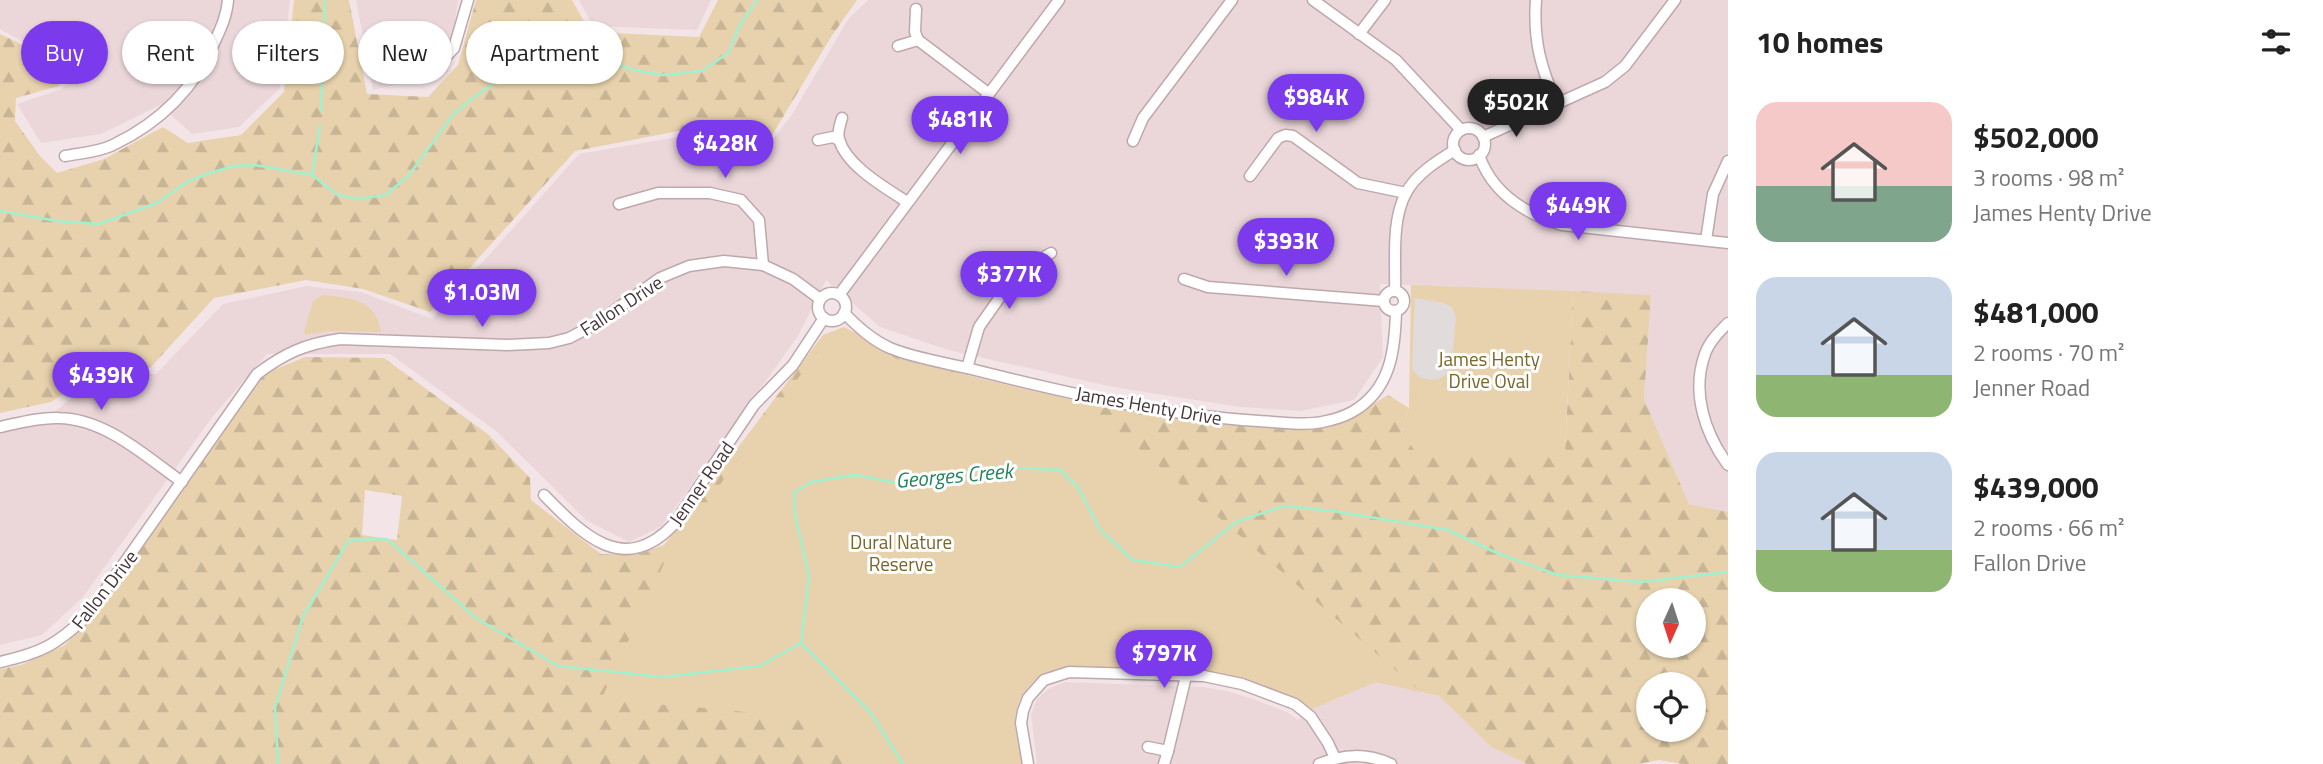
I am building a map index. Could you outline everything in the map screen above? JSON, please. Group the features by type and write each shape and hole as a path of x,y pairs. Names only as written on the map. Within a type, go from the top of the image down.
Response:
{"street":[{"path":"65,156 95,151 114,144 172,106 196,78 210,52 224,21 228,0"},
{"path":"839,295 1059,0"},
{"path":"1133,142 1143,118 1232,0"},
{"path":"1313,0 1395,60 1461,130"},
{"path":"1359,34 1385,0"},
{"path":"1536,0 1535,38 1539,58 1557,105"},
{"path":"1483,137 1557,105 1615,75 1649,36 1675,0"},
{"path":"452,50 464,1"},
{"path":"916,9 915,32 918,40 988,93"},
{"path":"898,46 918,40"},
{"path":"842,118 839,140 860,170 907,202"},
{"path":"1471,128 1483,137 1484,147 1479,155 1465,159 1455,150 1453,141 1461,130 1471,128"},
{"path":"1250,176 1279,138 1285,135 1293,136 1359,183 1406,193"},
{"path":"818,140 839,140"},
{"path":"1395,290 1396,236 1399,212 1406,193 1418,177 1455,150"},
{"path":"1479,155 1495,185 1518,206 1537,217 1562,225 1728,243"},
{"path":"1706,240 1713,194 1728,161"},
{"path":"619,204 658,193 710,193 741,200 759,220 762,265"},
{"path":"967,368 979,327 1007,287 1020,271 1051,254"},
{"name":"Fallon Drive","path":"0,662 29,656 62,640 87,616 257,374 291,351 312,343 340,339 507,345 549,343 569,338 594,325 660,278 689,266 724,261 762,265 793,279 820,299"},
{"path":"1184,279 1208,287 1384,301"},
{"path":"1395,290 1403,295 1405,301 1396,311 1388,309 1384,301 1386,295 1395,290"},
{"path":"831,293 839,295 845,301 844,313 838,319 824,318 818,307 820,299 831,293"},
{"name":"James Henty Drive","path":"844,313 859,328 892,349 1092,397 1235,420 1320,423 1354,410 1367,401 1384,380 1395,349 1396,311"},
{"name":"Jenner Road","path":"544,495 583,532 608,547 633,550 660,538 674,524 754,405 793,365 824,318"},
{"path":"1728,323 1705,353 1699,387 1709,436 1728,465"},
{"path":"0,427 57,418 93,425 118,437 182,482"},
{"path":"1028,764 1021,723 1028,698 1044,680 1069,672 1224,679 1295,704 1311,717 1321,730 1335,758"},
{"path":"1164,764 1186,676"},
{"path":"1148,747 1168,751"},
{"path":"1319,764 1335,758 1367,756 1391,764"}],"shaded area":[{"path":"0,0 290,0 288,21 232,21 232,84 280,84 280,88 239,127 192,134 160,105 101,134 41,143 17,104 62,89 66,84 108,84 108,21 21,21 21,41 0,29"},
{"path":"356,0 458,0 452,43 452,21 360,21"},
{"path":"579,0 711,0 697,30 623,27 623,21 590,21"},
{"path":"868,0 1728,0 1728,512 1689,504 1644,399 1651,295 1380,284 1383,357 1354,400 1301,411 1240,407 1113,387 948,350 880,327 826,280 798,336 662,526 629,542 586,520 496,431 390,354 267,354 213,416 83,597 42,635 0,645 0,431 45,421 101,377 156,374 223,304 307,286 361,292 432,319 579,154 689,135 755,162 791,116 849,18"},
{"path":"372,84 398,84 373,90"},
{"path":"1415,298 1444,303 1452,307 1456,317 1451,371 1439,379 1419,377 1412,369"},
{"path":"1065,682 1202,687 1227,691 1287,712 1298,720 1309,710 1376,682 1439,696 1491,747 1527,764 1037,764 1031,715 1037,699 1048,689"}],"green space":[{"path":"294,0 349,0 358,47 358,84 365,84 367,94 428,97 440,84 452,84 452,71 458,65 466,36 466,84 623,84 623,34 699,37 718,0 857,0 831,37 759,157 689,129 575,151 430,312 363,289 306,280 214,298 150,368 99,370 51,402 0,413 0,34 21,45 21,84 59,84 16,98 15,121 40,156 57,173 104,159 163,127 188,143 241,135 284,92 285,84 344,84 344,21 292,21"},
{"path":"476,0 572,0 584,21 470,21"},
{"name":"James Henty Drive Oval","path":"1411,285 1573,291 1565,451 1461,456 1444,452 1429,458 1418,454 1401,434 1409,408"},
{"path":"1573,291 1651,295 1644,399 1689,504 1728,512 1728,764 1683,764 1659,760 1638,764 1527,764 1491,747 1439,696 1376,682 1309,710 1282,694 1224,675 1161,669 1068,667 1039,678 1031,684 1020,700 1015,726 1022,764 0,764 0,669 21,665 65,645 105,601 262,375 305,357 384,358 489,435 530,478 531,500 601,554 637,555 664,545 823,335 844,327 901,357 1047,397 1219,423 1303,428 1344,422 1388,395 1409,408 1401,434 1565,451","holes":["365,490 402,496 397,540 362,535"]},
{"path":"323,295 361,302 374,313 381,332 330,331 305,335 313,301"},
{"name":"Dural Nature Reserve","path":"841,328 899,360 1086,403 1421,692 1376,682 1309,710 1282,694 1224,675 1161,669 1068,667 1039,678 1031,684 1020,700 1015,721 1022,764 849,764 811,719 601,700 667,557 832,332"}],"waterway":[{"path":"321,111 325,0"},
{"path":"0,211 57,221 99,224 157,203 187,182 207,174 233,166 255,165 312,175 338,195 357,199 386,195 409,175 452,116 470,100 533,56 558,52 584,53 634,70 663,75 702,71 728,53 740,25 757,0"},
{"path":"312,175 320,126"},
{"name":"Georges Creek","path":"278,764 275,708 303,616 349,540 387,539 476,618 558,666 662,677 760,666 801,643 809,576 795,515 794,493 811,482 855,475 902,484 993,467 1060,470 1078,487 1100,530 1133,560 1180,567 1236,522 1284,506 1333,511 1448,530 1497,553 1558,575 1641,582 1728,572"},
{"path":"802,644 870,712 903,764"}]}
